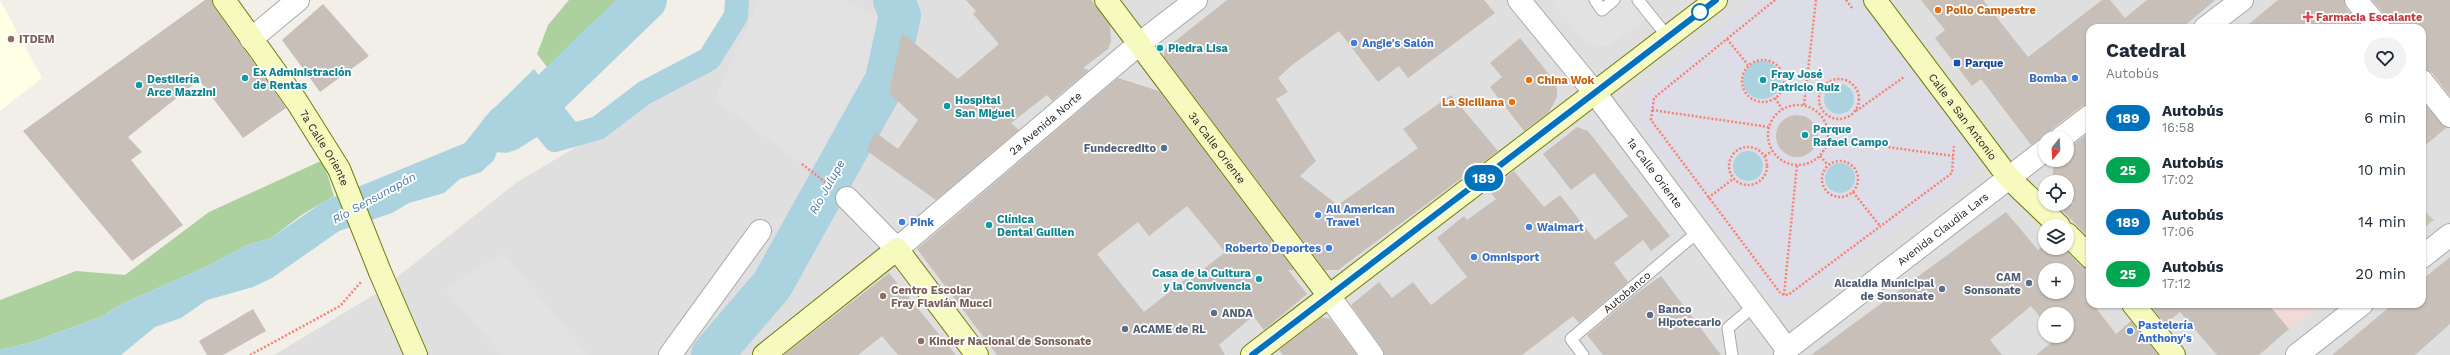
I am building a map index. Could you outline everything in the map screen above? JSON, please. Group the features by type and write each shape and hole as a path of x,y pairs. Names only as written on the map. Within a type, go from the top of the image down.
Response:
{"main road":[{"name":"7a Calle Oriente","path":"224,0 322,140 339,169 416,355"},
{"name":"3a Calle Oriente","path":"1106,0 1329,296"},
{"path":"1252,355 1716,0"},
{"name":"Calle a San Antonio","path":"1875,0 2009,178 2052,219"},
{"path":"2074,241 2086,253"},
{"path":"764,355 897,249 977,355"},
{"path":"2136,308 2174,355"}],"street":[{"path":"252,39 298,0"},
{"name":"2a Avenida Norte","path":"897,249 1139,44 1196,0"},
{"name":"1a Calle Oriente","path":"1519,0 1595,93 1755,305 1786,352"},
{"path":"2210,24 2242,0"},
{"path":"2356,0 2376,24"},
{"path":"2426,86 2450,116"},
{"path":"2070,131 2086,119"},
{"name":"Avenida Claudia Lars","path":"1786,352 2038,155"},
{"path":"847,198 897,249"},
{"path":"670,355 760,231"},
{"path":"2426,254 2450,235"},
{"path":"1329,296 1372,355"},
{"path":"2297,355 2357,308"}],"lane":[{"path":"1595,0 1602,10 1614,0"},
{"path":"1638,0 1667,36"},
{"name":"Autobanco","path":"1583,355 1571,339 1699,231"},
{"path":"1732,355 1728,328 1755,305"}],"path":[{"path":"1775,0 1654,98 1651,120 1781,294 1788,295 1952,172 1955,147 1950,141"},
{"path":"1804,105 1816,0"},
{"path":"1846,0 1856,13"},
{"path":"1727,39 1748,64"},
{"path":"1761,59 1768,60 1780,68 1784,82 1783,88 1775,98 1760,102 1747,96 1743,91 1741,76 1748,64 1761,59"},
{"path":"1899,71 1908,84"},
{"path":"1853,114 1859,103 1857,90 1848,82 1841,80 1835,80 1823,87 1819,100 1824,112 1829,116 1841,119 1853,114 1904,77"},
{"path":"1775,98 1782,109"},
{"path":"1794,105 1804,105 1812,108 1820,115 1828,130 1829,139 1820,156 1806,165 1797,166 1778,159 1772,151 1768,142 1769,127 1776,114 1782,109 1794,105"},
{"path":"1652,110 1769,127"},
{"path":"1820,115 1824,112"},
{"path":"1829,139 1953,156"},
{"path":"1748,147 1760,151 1765,156 1767,168 1766,174 1757,184 1745,185 1734,179 1728,168 1729,161 1736,150 1748,147"},
{"path":"1765,156 1772,151"},
{"path":"1820,156 1828,165"},
{"path":"1834,161 1846,161 1855,168 1859,179 1852,192 1840,197 1828,193 1824,188 1822,175 1828,165 1834,161"},
{"path":"802,164 808,168"},
{"path":"1784,295 1797,166"},
{"path":"1709,197 1734,179"},
{"path":"1852,192 1880,226"},
{"path":"250,355 340,306 365,277 379,268"}],"shaded area":[{"name":"ITDEM","path":"0,0 42,78 0,111"},
{"path":"747,0 877,0 883,19 874,73 771,263 696,355 274,355 377,293 517,182 693,78 731,38"},
{"path":"759,0 842,0 883,19 874,73 818,176 715,99"},
{"path":"910,0 2347,0 2367,24 2086,24 2086,308 2426,308 2426,97 2450,127 2450,355 727,355 773,312 807,249 916,35"},
{"path":"1551,0 1634,0 1649,15 1610,46 1599,46 1584,41"},
{"name":"Parque Rafael Campo","path":"1754,0 1861,0 1976,153 1969,176 1790,305 1775,304 1635,118 1638,94"},
{"path":"2426,213 2434,220 2426,226"},
{"path":"503,253 588,355 502,355 445,289"},
{"path":"2272,308 2316,308 2289,329"}],"green space":[{"path":"569,0 633,0 569,67 547,67 537,54 548,25"},
{"path":"323,160 334,196 303,214 271,238 245,246 208,266 124,303 101,317 29,343 0,350 0,300 76,271 125,275 209,212"}],"water":[{"path":"1758,61 1766,61 1776,66 1780,73 1780,87 1776,94 1766,99 1758,99 1748,94 1746,91 1743,84 1743,76 1748,66 1751,64"},
{"path":"534,69 579,126 542,135 514,151 503,153 497,152 494,160 481,172 460,179 444,193 409,203 392,213 339,231 272,278 253,287 207,300 181,318 155,327 121,355 0,355 0,350 29,343 101,317 124,303 208,266 245,246 271,238 326,200 465,143 486,116"},
{"path":"1839,84 1850,88 1854,99 1850,110 1839,114 1828,110 1824,99 1828,88"},
{"path":"1748,151 1759,155 1763,166 1759,177 1748,181 1737,177 1733,166 1737,155"},
{"path":"1840,163 1851,167 1855,178 1851,189 1840,193 1829,189 1825,178 1829,167"}],"building":[{"path":"205,0 212,0 214,7 286,108 243,138 199,80 128,137 142,152 131,160 183,225 132,261 23,131"},
{"path":"966,0 1091,0 1110,25 1111,42 1108,49 1083,68 1089,70 1052,101 1047,95 1011,123 1019,130 936,200 867,151 875,132 898,149 918,120 889,93 902,33 958,79 999,44 973,14 976,11"},
{"path":"1227,0 1484,0 1495,13 1408,78 1399,66 1378,82 1339,31 1292,65 1278,78 1288,92 1276,99 1316,161 1300,176 1338,205 1418,148 1403,129 1451,95 1498,151 1338,270 1325,270 1164,57 1165,49"},
{"path":"1921,0 1983,0 2028,57 2102,0 2110,0 2125,18 2147,0 2215,0 2187,24 2086,24 2086,105 2082,106 2051,131 2038,131 2038,140 2031,145 1981,79 1972,86 1935,38 1945,30"},
{"name":"Farmacia Escalante","path":"2278,0 2344,0 2346,8 2360,24 2249,24"},
{"path":"2372,0 2450,0 2450,96 2432,73 2426,71 2426,24 2390,24 2389,20"},
{"path":"323,4 369,56 320,92 282,40"},
{"name":"China Wok","path":"1520,38 1556,83 1557,90 1557,97 1549,112 1524,131 1490,87 1502,77 1490,63"},
{"path":"1118,78 1159,91 1294,270 1288,270 1307,294 1264,330 1253,316 1219,345 1225,355 997,355 917,249","holes":["1187,206 1225,252 1189,281 1187,278 1144,312 1097,254 1138,222 1149,236"]},
{"path":"2426,106 2446,128 2426,145"},
{"path":"1793,115 1801,115 1812,121 1818,132 1818,140 1812,151 1801,157 1793,157 1782,151 1776,140 1776,132 1782,121"},
{"path":"1577,127 1588,131 1670,236 1651,251 1643,240 1614,263 1628,282 1579,323 1573,316 1522,355 1384,355 1382,348 1351,305 1379,282 1392,298 1413,282 1431,305 1467,277 1437,238 1464,216 1467,220 1496,199 1488,190 1514,171 1544,207 1560,195 1595,240 1628,216 1594,173 1571,190 1543,154"},
{"path":"2086,135 2086,235 2074,223 2074,219 2071,219 2063,211 2074,211 2074,175 2052,175 2054,167 2074,167 2074,144"},
{"path":"2006,212 2038,250 2038,255 2070,255 2081,266 2086,268 2086,308 2096,308 2116,334 2131,321 2158,355 2036,355 2051,343 2074,343 2074,307 2038,307 2038,314 2031,306 1990,340 2002,355 1811,355"},
{"path":"2450,257 2450,324 2415,355 2332,355 2388,308 2426,308 2426,277"},
{"name":"Centro Escolar Fray Flavián Mucci","path":"889,273 956,355 898,355 882,336 858,355 784,355"},
{"name":"Banco Hipotecario","path":"1661,276 1721,355 1603,355 1587,335 1637,293"},
{"path":"2152,308 2271,308 2289,329 2259,355 2217,355 2180,312 2165,324"},
{"path":"253,309 266,331 223,355 207,355 199,341"},
{"path":"1322,317 1330,319 1357,355 1283,355 1279,350"}],"waterway":[{"name":"Río Sensunapán","path":"506,125 531,111 646,0"},
{"path":"531,111 555,140 598,128 644,93 709,59 736,16 737,0"},
{"name":"Río Julupe","path":"712,355 772,285 886,80 900,15 894,0"}],"bus line":[{"name":"189","path":"1252,355 1716,0"}],"place":[{"name":"Pollo Campestre","path":"1938,10"},
{"name":"Farmacia Escalante","path":"2308,17"},
{"name":"ITDEM","path":"11,39"},
{"name":"Angie's Salón","path":"1354,43"},
{"name":"Piedra Lisa","path":"1160,48"},
{"name":"Parque","path":"1957,63"},
{"name":"Ex Administración de Rentas","path":"245,78"},
{"name":"Bomba","path":"2075,78"},
{"name":"China Wok","path":"1529,80"},
{"name":"Fray José Patricio Ruiz","path":"1763,80"},
{"name":"Destilería Arce Mazzini","path":"139,85"},
{"name":"La Siciliana","path":"1512,102"},
{"name":"Hospital San Miguel","path":"947,106"},
{"name":"Parque Rafael Campo","path":"1805,135"},
{"name":"Fundecredito","path":"1164,148"},
{"name":"All American Travel","path":"1318,215"},
{"name":"Pink","path":"902,222"},
{"name":"Clínica Dental Guillen","path":"989,225"},
{"name":"Walmart","path":"1529,227"},
{"name":"Roberto Deportes","path":"1329,248"},
{"name":"Omnisport","path":"1474,257"},
{"name":"Casa de la Cultura y la Convivencia","path":"1259,279"},
{"name":"CAM Sonsonate","path":"2029,283"},
{"name":"Alcaldia Municipal de Sonsonate","path":"1942,289"},
{"name":"Centro Escolar Fray Flavián Mucci","path":"883,296"},
{"name":"ANDA","path":"1214,313"},
{"name":"Banco Hipotecario","path":"1650,315"},
{"name":"ACAME de RL","path":"1125,329"},
{"name":"Pastelería Anthony's","path":"2130,331"},
{"name":"Kinder Nacional de Sonsonate","path":"921,341"}]}
